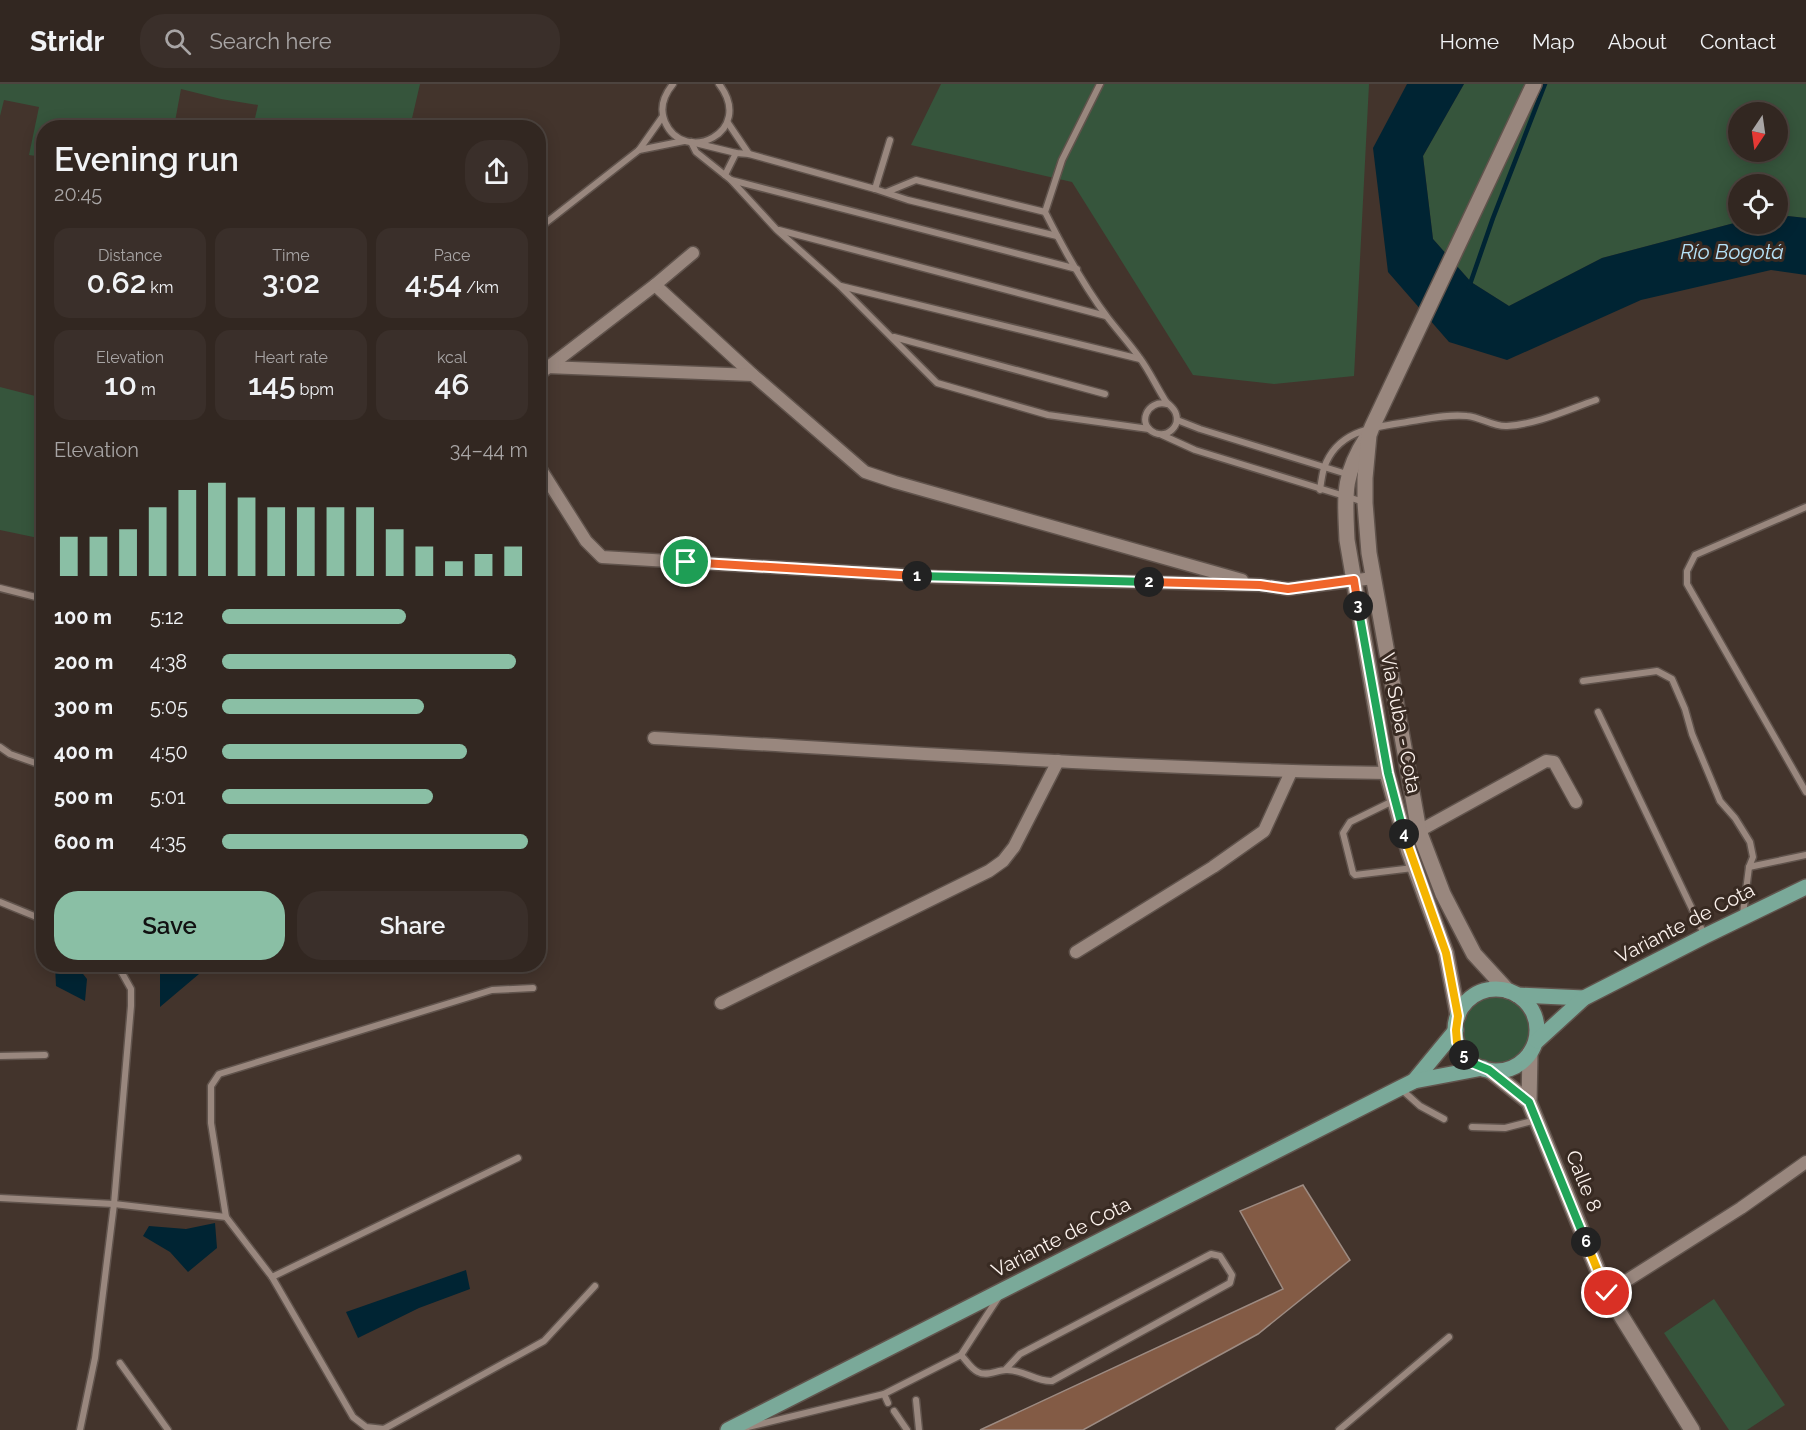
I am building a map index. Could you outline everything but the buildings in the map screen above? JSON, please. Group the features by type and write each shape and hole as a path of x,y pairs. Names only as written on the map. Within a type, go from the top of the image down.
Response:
{"main road":[{"name":"Vía Suba - Cota","path":"1457,1023 1446,953 1414,867 1388,773 1347,540 1346,498 1348,474 1355,457 1370,431 1411,340 1534,84"},
{"name":"Vía Suba - Cota","path":"1370,431 1365,503 1373,578 1419,831 1443,894 1474,954 1512,993"},
{"name":"Variante de Cota","path":"1534,1047 1584,998 1806,887"},
{"path":"1496,989 1512,993 1527,1004 1534,1015 1537,1027 1529,1102 1486,1069 1472,1063 1457,1042 1457,1023 1468,1001 1484,991 1496,989"},
{"name":"Variante de Cota","path":"1512,993 1584,998"},
{"name":"Variante de Cota","path":"1407,1085 1457,1023"},
{"path":"1486,1069 1501,1071 1512,1068 1522,1062 1534,1047"},
{"name":"Variante de Cota","path":"728,1430 1407,1085 1486,1069"},
{"name":"Calle 8","path":"1529,1102 1607,1293 1692,1430"}],"street":[{"path":"546,368 693,253"},
{"path":"655,285 753,375 865,472 1260,585"},
{"path":"546,371 753,375"},
{"path":"546,478 586,541 602,557 937,577 1260,585 1288,589 1373,578"},
{"path":"654,738 1058,761 1291,772 1388,773"},
{"path":"1419,831 1546,760 1554,762 1576,802"},
{"path":"721,1003 988,872 1003,861 1014,847 1058,761"},
{"path":"1076,952 1213,867 1264,831 1291,772"},
{"path":"1607,1293 1741,1208 1806,1162"}],"lane":[{"path":"546,223 639,150 663,116 664,98 673,84"},
{"path":"691,142 704,142 715,137 728,123 730,105 727,94 719,84"},
{"path":"1100,84 1062,160 1045,212 1057,236 1107,316 1141,359 1167,404 1175,410 1177,420 1174,428 1162,435"},
{"path":"663,116 673,134 684,141"},
{"path":"728,123 749,154"},
{"path":"875,189 890,140"},
{"path":"639,150 684,141 691,142 749,154 887,192 908,200 1057,236"},
{"path":"691,142 696,152 731,180 777,230 840,286 937,383 1048,415 1149,429 1195,450 1365,503"},
{"path":"725,175 736,153"},
{"path":"731,180 1077,269"},
{"path":"887,192 916,180 1045,212"},
{"path":"777,230 1107,316"},
{"path":"840,286 1141,359"},
{"path":"892,337 1104,394"},
{"path":"1320,490 1324,468 1332,453 1356,432 1456,415 1471,416 1504,426 1540,420 1596,400"},
{"path":"1149,429 1145,419 1148,409 1157,403 1167,404"},
{"path":"1177,420 1324,468 1365,478"},
{"path":"1806,507 1695,555 1687,571 1688,584 1806,792"},
{"path":"0,588 36,597"},
{"path":"1583,681 1658,671 1671,679 1685,709 1692,734 1720,801 1735,818 1750,842 1753,856 1749,867 1743,917"},
{"path":"1598,712 1705,936"},
{"path":"0,747 10,754 36,763"},
{"path":"1394,801 1350,822 1345,828 1343,833 1353,873 1355,875 1414,867"},
{"path":"1749,867 1806,855"},
{"path":"0,902 36,917"},
{"path":"80,1430 95,1358 114,1204 131,989 121,972"},
{"path":"533,988 492,990 219,1074 211,1086 211,1122 226,1217 272,1277 352,1417 366,1427 384,1429 544,1341 595,1287"},
{"path":"0,1056 45,1055"},
{"path":"1407,1085 1420,1106 1444,1119"},
{"path":"1472,1127 1505,1128 1536,1120"},
{"path":"272,1277 518,1158"},
{"path":"0,1197 114,1204 226,1217"},
{"path":"961,1355 977,1372 985,1374 1005,1370 1024,1372 1042,1381 1052,1381 1230,1283 1232,1275 1220,1256 1211,1254 1020,1354 1005,1370"},
{"path":"737,1430 884,1394 961,1355 1002,1290"},
{"path":"1339,1430 1449,1337"},
{"path":"120,1363 168,1430"},
{"path":"910,1381 915,1390"},
{"path":"884,1394 888,1403"},
{"path":"916,1400 919,1430"},
{"path":"894,1411 907,1430"}],"green space":[{"path":"0,84 420,84 412,120 255,120 258,105 181,89 175,120 36,120 39,107 4,100 0,116"},
{"path":"941,84 1369,84 1354,376 1274,384 1193,375 1072,182 911,145"},
{"path":"1464,84 1806,84 1806,218 1788,216 1788,174 1728,174 1728,225 1602,258 1509,306 1471,282 1433,239 1423,156"},
{"path":"36,121 36,156 29,155"},
{"path":"0,387 36,396 36,538 0,530"},
{"path":"1497,995 1510,998 1522,1005 1529,1017 1532,1030 1529,1043 1522,1055 1510,1062 1497,1065 1484,1062 1472,1055 1465,1043 1462,1030 1465,1017 1472,1005 1484,998"},
{"path":"1714,1299 1785,1405 1747,1430 1729,1430 1664,1333"}],"water":[{"name":"Río Bogotá","path":"1407,84 1464,84 1423,156 1433,239 1471,282 1509,306 1602,258 1728,225 1728,234 1788,234 1788,216 1806,218 1806,275 1771,270 1641,300 1507,360 1449,342 1388,272 1373,148"},
{"path":"55,972 82,972 87,979 85,1001 56,986"},
{"path":"160,972 236,972 199,974 160,1007"},
{"path":"215,1223 217,1248 188,1272 170,1252 143,1236 149,1226 186,1229"},
{"path":"466,1270 470,1289 419,1308 358,1338 346,1312"}],"waterway":[{"path":"1469,287 1545,84"}],"route":[{"path":"686,562 937,577 1260,585 1288,589 1354,580 1394,801 1409,852 1446,953 1458,1016 1457,1042 1472,1063 1489,1070 1529,1102 1607,1293"}]}
